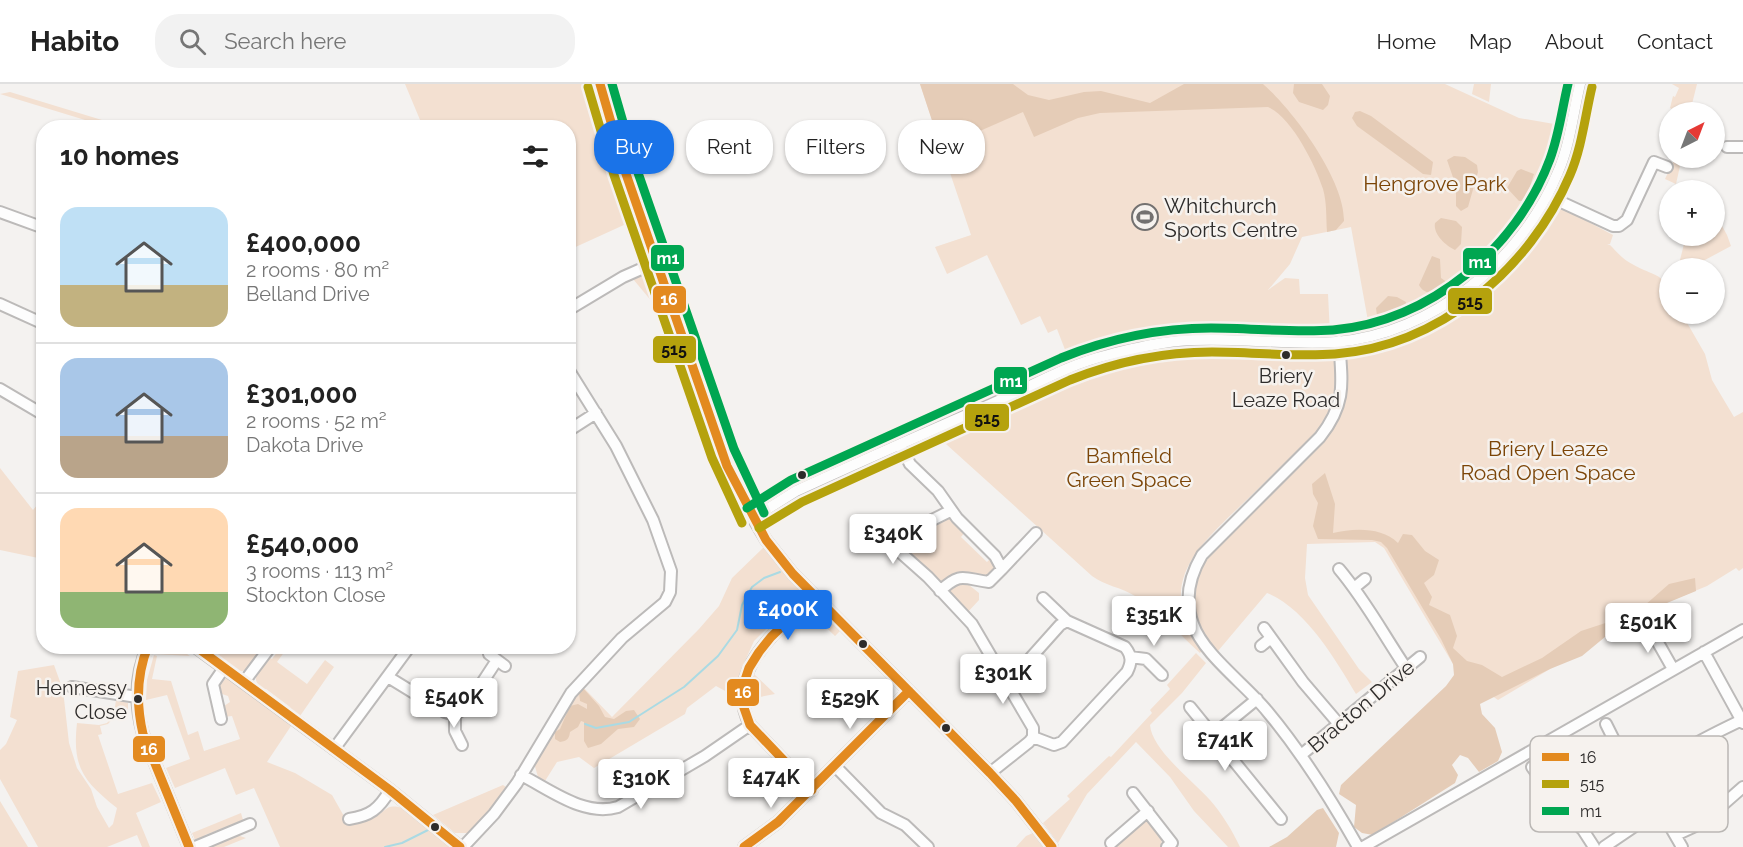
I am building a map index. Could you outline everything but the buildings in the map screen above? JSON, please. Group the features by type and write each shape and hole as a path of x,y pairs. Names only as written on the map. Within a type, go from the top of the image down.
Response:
{"street":[{"path":"600,84 625,171 727,466 753,518 781,559 990,772 1052,847"},
{"path":"753,518 796,491 1082,361 1147,345 1193,340 1305,343 1339,341 1373,334 1416,320 1466,291 1499,263 1513,247 1548,196 1559,171 1567,147 1580,84"},
{"path":"1727,147 1743,147"},
{"path":"1548,196 1613,226 1620,226 1627,220 1654,162 1659,164"},
{"path":"0,212 36,225"},
{"path":"576,305 615,282 657,262"},
{"path":"0,304 36,320"},
{"path":"1339,341 1342,389 1339,405 1331,423 1320,437 1202,555 1190,579 1189,607 1199,639 1257,699 1301,755 1330,798 1358,847"},
{"path":"205,654 390,790 462,847 494,814 572,693 622,638 665,602 670,592 671,570 653,520 616,446 576,382"},
{"path":"0,389 36,404"},
{"path":"576,426 596,413"},
{"path":"900,444 910,464 938,491 950,511 995,556 1002,569"},
{"path":"950,511 909,534 899,542 898,547 901,553 976,629 1031,724 1033,737"},
{"path":"940,591 956,578 989,582 1036,534"},
{"path":"1339,569 1373,614 1385,637 1407,668"},
{"path":"1354,588 1365,579"},
{"path":"812,790 750,725 743,712 742,694 745,675 757,653 814,595"},
{"path":"1033,737 1054,745 1062,742 1127,672 1131,663 1125,647 1067,621 1043,598"},
{"path":"1006,682 1018,672 1060,625 1067,621"},
{"path":"1648,625 1673,669"},
{"path":"1264,628 1303,682 1338,723"},
{"path":"1556,736 1743,630"},
{"path":"1261,646 1272,638"},
{"path":"1704,652 1742,722 1712,736"},
{"path":"145,654 140,667 138,716 143,734 189,847"},
{"path":"244,682 265,654"},
{"path":"334,749 404,654"},
{"path":"1130,657 1146,659 1162,675"},
{"name":"Bracton Drive","path":"1301,755 1420,657"},
{"path":"455,715 467,706 497,660"},
{"path":"221,719 213,684 224,668"},
{"path":"388,677 445,712 455,715"},
{"path":"72,687 137,697"},
{"path":"752,845 812,790 909,691"},
{"path":"1213,735 1257,699"},
{"path":"1190,707 1278,806 1281,819"},
{"path":"455,715 455,731 462,745"},
{"path":"1606,724 1612,736"},
{"path":"521,775 574,803 593,810 606,811 618,807 705,756 750,725"},
{"path":"990,772 1033,737"},
{"path":"1363,847 1530,751"},
{"path":"835,766 881,813 905,825 928,847"},
{"path":"349,819 364,817 376,809 390,790"},
{"path":"1133,793 1172,846"},
{"path":"1728,804 1741,795"},
{"path":"1111,843 1148,811"},
{"path":"195,847 249,824"},
{"path":"1584,832 1594,847"},
{"path":"1606,846 1626,832"},
{"path":"1674,832 1682,847"},
{"path":"1676,835 1682,832"}],"green space":[{"path":"405,84 595,84 604,120 594,120 594,174 622,174 637,219 576,247 576,120 420,120"},
{"name":"Hengrove Park","path":"920,84 1445,84 1519,118 1560,125 1561,135 1554,163 1542,191 1522,224 1483,268 1434,305 1413,314 1368,321 1351,227 1302,237 1290,264 1268,290 1285,278 1299,279 1300,294 1328,294 1330,334 1314,336 1225,331 1190,332 1120,344 1069,360 1057,329 1048,333 1040,316 1021,325 987,255 947,274 935,247 971,235 950,174 985,174 985,120 932,120"},
{"path":"1474,84 1491,84 1489,102 1472,94"},
{"path":"1672,84 1697,84 1692,102 1672,102 1679,88"},
{"path":"10,92 102,120 85,120 0,94"},
{"path":"1670,168 1680,168 1677,180 1665,179"},
{"name":"Briery Leaze Road Open Space","path":"1554,207 1562,208 1613,235 1610,244 1607,245 1610,245 1627,261 1659,276 1659,324 1688,324 1705,354 1712,380 1734,417 1743,412 1743,568 1739,571 1736,568 1707,586 1651,609 1498,700 1469,680 1453,664 1384,548 1375,542 1307,544 1305,578 1308,595 1359,669 1372,682 1356,694 1329,651 1307,623 1281,600 1267,593 1218,651 1212,647 1201,631 1194,611 1192,584 1194,576 1207,555 1339,415 1345,399 1344,354 1348,348 1406,330 1455,306 1511,259 1513,260 1547,211"},
{"path":"1725,231 1731,246 1709,258 1680,258 1684,246 1725,246"},
{"path":"645,274 653,278 660,290 664,303 658,309 633,279"},
{"name":"Bamfield Green Space","path":"1205,346 1241,347 1283,354 1325,350 1333,354 1336,389 1331,409 1315,433 1218,528 1192,559 1181,591 1182,609 1189,628 1202,650 1200,653 1144,602 1092,576 936,435 1105,362 1147,352"},
{"path":"0,468 33,510 36,506 36,558 0,550"},
{"path":"950,519 965,532 961,537 987,562 991,558 994,568 989,577 959,573 939,582 905,552 905,542 909,538"},
{"path":"764,547 799,589 799,601 776,616 774,621 754,641 740,672 737,692 727,692 716,686 687,708 685,714 594,768 579,757 557,762 545,781 538,777 534,763 571,701 583,687 612,717 699,629 719,606 732,578"},
{"path":"964,581 979,593 979,600 967,613 950,595 950,588"},
{"path":"813,607 821,609 819,611 840,631 835,636 814,616 806,625 801,620 801,614"},
{"path":"1196,653 1206,663 1182,693 1150,725 1152,735 1165,755 1214,805 1240,847 1228,847 1194,811 1170,777 1136,742 1087,794 1058,843 1043,823 1070,799 1067,796 1109,756 1111,757 1152,713 1150,710 1170,689 1167,685"},
{"path":"154,654 187,654 190,656"},
{"path":"212,654 261,654 247,669 242,671 231,667"},
{"path":"276,654 283,654 277,662 307,684 325,660 334,667 300,716 291,712 290,707 266,689 262,689 256,681 258,669 267,657 272,656 270,658 272,659"},
{"path":"154,655 157,656 152,679 171,681 188,735 198,731 204,751 240,739 232,716 224,717 222,710 230,702 228,696 219,693 219,686 226,678 230,678 272,708 291,726 267,762 295,773 332,795 345,818 368,818 389,807 402,808 451,847 280,847 254,788 236,795 225,768 175,788 166,768 190,759 167,695 146,700 147,680"},
{"path":"54,665 63,690 69,743 77,768 91,789 97,807 109,828 113,824 117,808 96,790 82,772 76,751 77,723 99,725 107,723 114,714 116,700 128,703 128,711 115,716 108,724 100,726 102,734 98,735 118,794 152,783 161,802 136,813 150,847 142,847 137,835 107,847 38,847 0,779 0,750 6,744 17,720 10,717 18,671"},
{"path":"754,674 775,694 750,699 751,676"},
{"path":"503,785 506,787 469,833 455,833 433,815"},
{"path":"0,801 28,847 0,847"},
{"path":"241,813 243,820 235,826 232,825 205,835 203,839 195,840 192,833"},
{"path":"1145,819 1149,820 1162,839 1161,847 1113,847"},
{"path":"1033,833 1043,847 1016,847 1026,836"},
{"path":"237,835 246,838 224,847 207,847"}],"shaded area":[{"path":"920,84 1013,84 1028,95 1049,100 1084,92 1101,91 1150,103 1184,84 1263,84 1302,128 1327,166 1342,204 1344,221 1336,230 1327,232 1324,194 1315,168 1294,131 1277,112 1268,107 1100,113 1078,118 1034,137 1023,112 985,129 985,120 932,120"},
{"path":"1294,84 1322,84 1330,96 1328,105 1323,110 1299,102 1293,93"},
{"path":"1360,111 1371,116 1433,162 1431,175 1423,174 1357,126 1352,118 1355,112"},
{"path":"1454,156 1465,157 1477,165 1478,172 1468,207 1461,211 1456,206 1456,186 1447,160"},
{"path":"1521,169 1534,174 1528,193 1523,201 1519,201 1507,188 1517,171"},
{"path":"1441,218 1456,221 1462,227 1461,244 1455,250 1444,242 1436,231 1435,223"},
{"path":"1432,256 1440,259 1441,278 1451,285 1439,293 1425,291 1419,285"},
{"path":"1388,296 1397,297 1406,302 1405,309 1397,315 1377,316 1376,308"},
{"path":"1325,473 1335,504 1333,533 1350,530 1376,531 1398,543 1403,534 1412,535 1425,551 1439,560 1434,575 1424,583 1432,597 1429,605 1450,615 1457,636 1453,648 1467,661 1482,665 1502,677 1542,658 1581,631 1636,613 1669,584 1695,578 1696,591 1650,610 1611,632 1582,656 1550,669 1480,704 1482,714 1495,728 1502,752 1498,761 1479,772 1468,758 1460,755 1452,765 1458,775 1455,783 1373,835 1362,833 1354,827 1356,805 1339,794 1341,785 1446,686 1454,675 1453,664 1441,639 1387,548 1381,542 1318,539 1313,526 1318,503 1313,494 1312,484"},
{"path":"583,688 599,706 605,717 614,719 626,711 634,710 640,719 634,727 618,729 601,744 588,748 584,741 584,722 581,721 578,727 570,732 567,739 560,742 555,739 555,732 560,729 570,706 578,704 587,709 587,704 580,701 579,692"},
{"path":"1323,808 1339,833 1336,847 1269,847 1287,837 1317,810"}],"waterway":[{"path":"585,724 596,728 629,722 684,687 718,656 737,630 742,605 752,587 764,578 780,572"},
{"path":"385,847 402,843 428,830"}],"transit line":[{"name":"16","path":"600,84 625,171 727,466 766,540 793,574 990,773 1016,801 1052,847"},
{"name":"m1","path":"612,84 636,167 734,449 764,513"},
{"name":"m1","path":"747,508 791,480 1061,358 1097,345 1173,330 1226,328 1333,330 1369,324 1403,312 1436,296 1465,275 1492,250 1516,222 1535,192 1553,150 1568,84"},
{"name":"515","path":"588,87 614,175 712,458 742,523"},
{"name":"515","path":"759,528 802,502 1070,380 1104,368 1140,359 1194,352 1335,354 1373,348 1410,336 1445,319 1476,297 1505,271 1531,242 1553,209 1574,164 1592,87"},
{"name":"16","path":"812,790 750,725 743,705 743,686 749,668 759,652 814,595"},
{"name":"16","path":"145,654 139,679 138,701 143,734 189,847"},
{"name":"16","path":"206,654 390,790 460,847"},
{"name":"16","path":"744,847 778,822 909,691"}],"place":[{"name":"Whitchurch Sports Centre","path":"1145,217"},
{"name":"Briery Leaze Road","path":"1286,355"},
{"name":"Hennessy Close","path":"138,699"}]}
